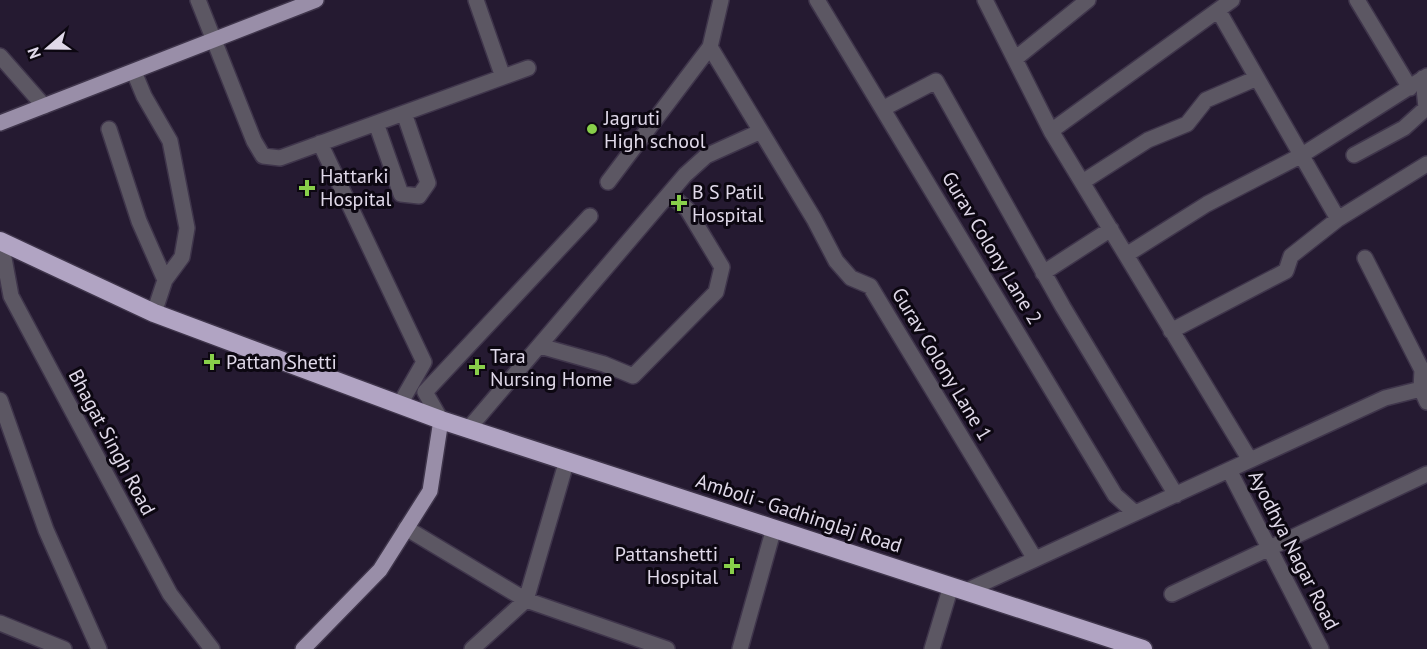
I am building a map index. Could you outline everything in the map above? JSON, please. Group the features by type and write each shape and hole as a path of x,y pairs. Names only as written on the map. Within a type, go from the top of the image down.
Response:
{"highway":[{"name":"Amboli - Gadhinglaj Road","path":"1,242 154,313 441,420 1143,649"}],"main road":[{"path":"0,123 316,0"},
{"path":"303,649 380,570 430,491 441,420"}],"street":[{"path":"198,0 254,141 263,156 280,158 528,68"},
{"path":"476,0 503,77"},
{"path":"608,182 710,47 721,0"},
{"name":"Gurav Colony Lane 2","path":"817,0 1115,495 1135,513"},
{"path":"985,0 1051,131 1084,182 1171,331 1199,372 1250,460"},
{"path":"1015,59 1088,0"},
{"path":"1051,131 1232,0"},
{"path":"1357,0 1410,88"},
{"path":"1218,10 1338,219"},
{"name":"Gurav Colony Lane 1","path":"710,47 759,132 814,219 836,261 851,278 870,286 1035,559"},
{"path":"0,56 44,106"},
{"path":"134,72 144,96 170,141 187,228 182,257 165,280 154,313"},
{"path":"1126,255 1207,204 1302,155 1425,77"},
{"path":"1354,155 1404,128 1426,108 1425,77"},
{"path":"1084,182 1148,140 1187,124 1206,100 1257,78"},
{"path":"884,108 936,81 1043,273 1176,495"},
{"path":"376,123 401,194 419,196 428,183 404,113"},
{"path":"109,129 139,221 165,280"},
{"path":"469,428 669,194 706,156 759,132"},
{"path":"320,143 424,363 400,404"},
{"path":"1171,331 1286,271 1291,256 1338,219 1427,164"},
{"path":"540,346 633,376 716,292 722,267 687,209 669,194"},
{"path":"441,420 425,392 590,216"},
{"path":"1043,273 1111,230"},
{"name":"Bhagat Singh Road","path":"1,242 11,296 170,594 212,649"},
{"path":"932,649 959,589 1035,559 1385,398 1424,395 1422,370 1365,258"},
{"path":"0,400 46,530 99,649"},
{"path":"472,649 526,600 567,460"},
{"name":"Ayodhya Nagar Road","path":"1229,470 1321,649"},
{"path":"1172,594 1427,474"},
{"path":"406,528 526,600 667,649"},
{"path":"740,649 774,528"},
{"path":"0,623 64,649"}],"place":[{"name":"Jagruti High school","path":"592,129"},
{"name":"Hattarki Hospital","path":"307,188"},
{"name":"B S Patil Hospital","path":"679,203"},
{"name":"Pattan Shetti","path":"212,362"},
{"name":"Tara Nursing Home","path":"477,367"},
{"name":"Pattanshetti Hospital","path":"732,566"}]}
